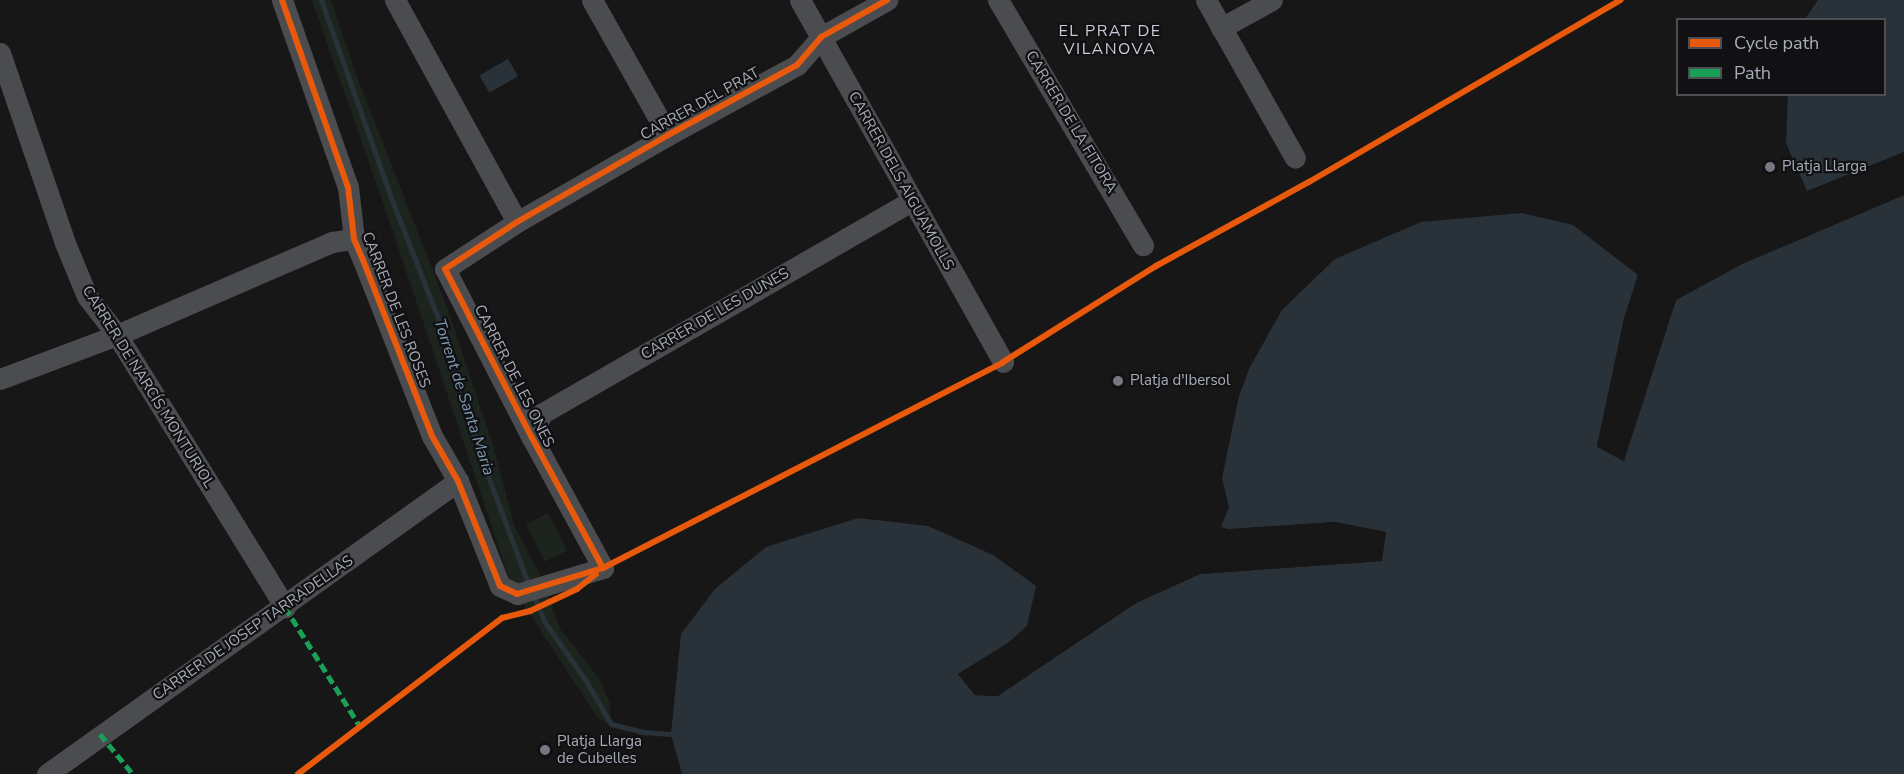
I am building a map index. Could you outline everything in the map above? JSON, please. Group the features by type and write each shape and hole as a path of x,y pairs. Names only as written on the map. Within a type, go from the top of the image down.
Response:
{"street":[{"name":"CARRER DE LES ROSES","path":"282,0 348,186 354,239 432,436 458,481 500,586 517,594 523,592"},
{"path":"395,0 517,222"},
{"path":"592,0 668,135"},
{"name":"CARRER DELS AIGUAMOLLS","path":"800,0 1003,362"},
{"name":"CARRER DEL PRAT","path":"517,222 668,135 797,65 821,37 887,0"},
{"name":"CARRER DE LA FITORA","path":"998,0 1143,245"},
{"path":"1206,0 1295,158"},
{"path":"1221,28 1272,0"},
{"name":"CARRER DE NARCÍS MONTURIOL","path":"0,54 65,243 87,296 117,335 285,608"},
{"name":"CARRER DE LES DUNES","path":"541,414 911,201"},
{"name":"CARRER DE LES ONES","path":"517,222 446,269 532,438 603,568 523,592"},
{"path":"0,379 117,335 332,242 354,239"},
{"name":"CARRER DE LES ONES","path":"517,406 541,414"},
{"path":"532,438 541,414"},
{"name":"CARRER DE JOSEP TARRADELLAS","path":"47,774 100,734 285,608 458,481"}],"shaded area":[{"path":"312,0 331,0 357,77 446,304 493,445 515,528 543,580 560,629 599,678 610,704 611,726 598,718 512,587 387,214"},
{"path":"1818,0 1904,0 1904,152 1807,191 1786,143 1788,96 1886,96 1886,18 1806,18"},
{"path":"508,59 518,76 489,93 479,76"},
{"path":"1904,195 1904,774 682,774 671,734 681,634 715,589 766,547 858,518 928,526 993,555 1036,586 1027,626 1008,643 958,674 975,695 998,696 1136,603 1200,574 1381,561 1386,532 1335,522 1228,529 1221,527 1229,507 1222,478 1239,396 1250,367 1282,310 1335,259 1421,222 1522,213 1573,225 1638,275 1624,319 1597,446 1623,461 1676,300 1742,264"},
{"path":"548,513 567,550 545,562 526,524"}],"pier":[{"path":"1904,152 1904,156 1808,194 1804,193"},
{"path":"1904,192 1904,195 1742,264 1676,300 1624,461 1597,447 1624,319 1638,275 1640,274 1627,320 1600,445 1622,456 1673,298 1741,261"},
{"path":"1335,522 1386,532 1382,561 1200,574 1136,603 997,696 975,695 958,674 1008,643 1031,624 1009,646 962,675 976,692 997,693 1134,601 1199,571 1379,558 1383,534 1335,525 1223,530"}],"waterway":[{"name":"Torrent de Santa Maria","path":"321,0 391,198 438,318 481,457 529,586"},
{"name":"Torrent de Santa Maria","path":"533,595 546,624 586,681 611,724 642,732 671,734"}],"marked path":[{"path":"285,607 360,726"},
{"path":"100,734 133,774"}],"cycle path":[{"path":"282,0 348,187 354,239 432,436 458,481 500,586 517,594 603,568 1003,362 1156,266 1309,182 1621,0"},
{"path":"603,568 532,438 445,269 517,222 668,135 797,65 821,37 887,0"},
{"path":"298,774 502,618 530,611 577,589 596,574"}],"place":[{"name":"Platja Llarga","path":"1770,167"},
{"name":"Platja d'Ibersol","path":"1118,381"},
{"name":"Platja Llarga de Cubelles","path":"545,750"}],"district":[{"name":"EL PRAT DE VILANOVA","path":"1110,40"}]}
